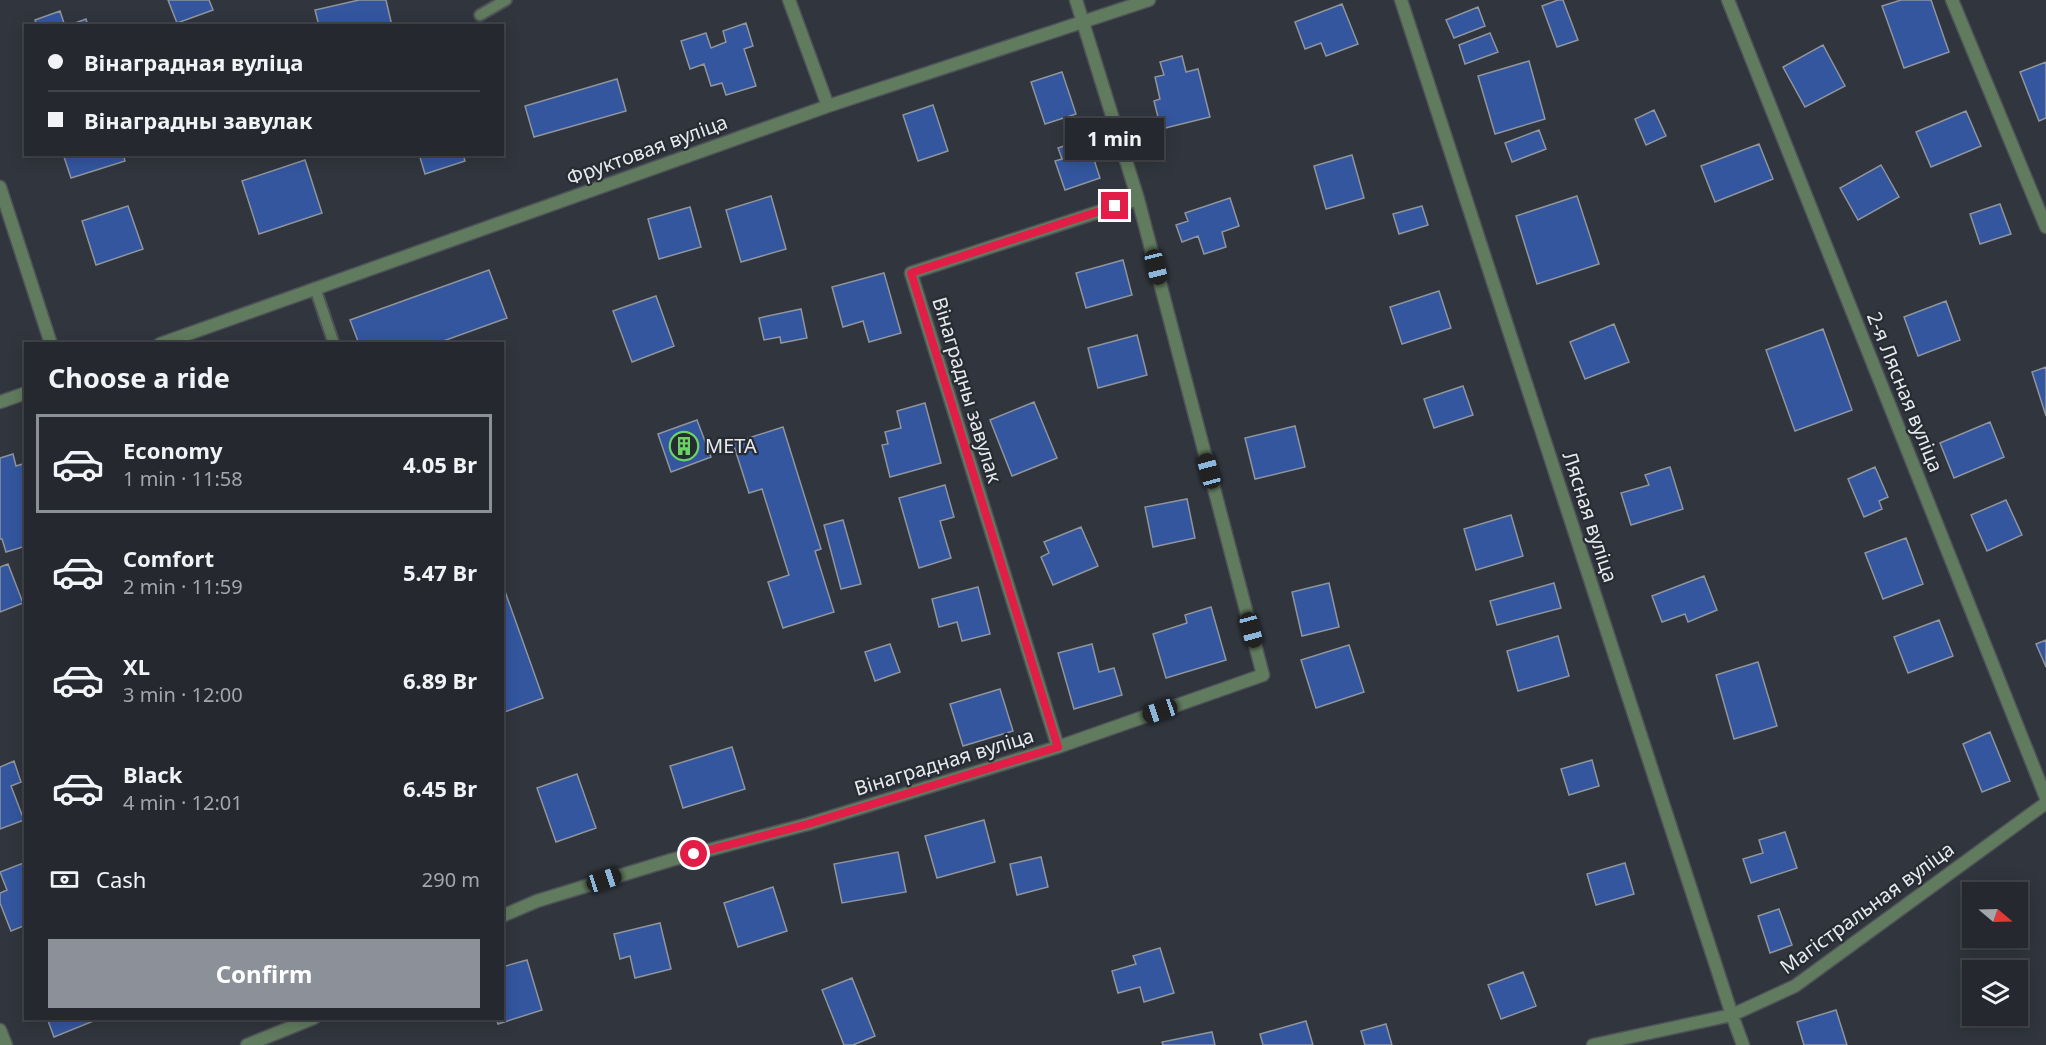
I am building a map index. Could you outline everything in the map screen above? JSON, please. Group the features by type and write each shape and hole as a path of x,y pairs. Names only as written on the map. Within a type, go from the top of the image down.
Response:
{"street":[{"path":"789,0 828,106"},
{"name":"Вінаградная вуліца","path":"504,915 537,901 671,860 808,824 1058,747 1263,675 1138,199 1076,0"},
{"name":"Фруктовая вуліца","path":"166,342 828,106 1149,0"},
{"name":"Лясная вуліца","path":"1401,0 1743,1045"},
{"name":"2-я Лясная вуліца","path":"1728,0 2046,798"},
{"path":"1952,0 2046,227"},
{"path":"0,187 50,342"},
{"name":"Вінаградны завулак","path":"1058,747 911,273 1138,199"},
{"path":"0,402 24,394"},
{"name":"Магістральная вуліца","path":"1593,1045 1732,1015 1795,986 2046,803"},
{"path":"247,1045 309,1020"},
{"path":"0,1030 6,1045"}],"lane":[{"path":"480,15 506,0"},
{"path":"315,288 333,342"}],"building":[{"path":"168,0 209,0 213,10 177,23"},
{"path":"359,0 386,0 392,24 318,24 315,10"},
{"path":"1563,0 1578,40 1557,47 1542,6"},
{"path":"1901,0 1931,0 1949,52 1904,68 1882,6"},
{"path":"1342,4 1358,44 1326,56 1321,43 1305,49 1295,22"},
{"path":"1478,7 1485,26 1454,38 1446,20"},
{"path":"60,11 64,24 36,24 35,20"},
{"path":"86,19 87,24 72,24"},
{"path":"746,23 753,46 744,49 756,86 726,95 722,83 711,86 704,64 690,69 681,41 706,33 711,48 726,42 723,31"},
{"path":"1490,33 1498,52 1465,64 1459,45"},
{"path":"1823,45 1845,86 1805,107 1783,67"},
{"path":"1182,56 1186,72 1198,69 1210,117 1161,129 1154,101 1160,99 1155,77 1164,75 1160,62"},
{"path":"1529,61 1545,119 1495,134 1478,76"},
{"path":"2046,62 2046,118 2039,121 2020,72"},
{"path":"1062,72 1076,114 1045,124 1031,82"},
{"path":"617,79 626,111 534,137 525,106"},
{"path":"933,105 948,151 918,161 903,115"},
{"path":"1654,110 1666,136 1646,145 1635,119"},
{"path":"1966,111 1981,146 1931,167 1916,132"},
{"path":"1539,130 1546,149 1512,162 1505,143"},
{"path":"1087,138 1100,178 1065,190 1055,161 1062,159 1058,148"},
{"path":"1759,144 1773,179 1715,202 1701,166"},
{"path":"1352,155 1364,198 1326,209 1314,166"},
{"path":"64,156 124,156 125,161 71,178"},
{"path":"420,156 464,156 465,161 425,174"},
{"path":"305,160 322,213 259,234 242,181"},
{"path":"1881,165 1899,197 1858,220 1840,188"},
{"path":"771,196 786,249 741,262 726,210"},
{"path":"1577,196 1599,264 1537,284 1516,216"},
{"path":"1230,198 1239,226 1222,232 1226,247 1204,254 1198,236 1182,242 1176,225 1188,221 1185,213"},
{"path":"2000,204 2011,234 1980,244 1970,214"},
{"path":"128,206 143,249 96,265 82,221"},
{"path":"1422,206 1428,225 1399,234 1393,214"},
{"path":"690,207 701,247 659,259 648,219"},
{"path":"1123,260 1132,295 1086,308 1076,273"},
{"path":"489,270 507,318 441,342 358,342 350,320"},
{"path":"884,273 901,333 869,342 863,321 843,327 832,287"},
{"path":"1439,291 1451,328 1402,344 1390,307"},
{"path":"656,296 674,346 632,362 613,311"},
{"path":"1946,301 1960,340 1918,356 1904,317"},
{"path":"801,309 807,338 781,343 780,337 764,340 759,318"},
{"path":"1614,324 1629,362 1585,379 1570,342"},
{"path":"1823,329 1852,410 1795,431 1766,350"},
{"path":"1137,335 1147,375 1098,388 1088,348"},
{"path":"2046,367 2046,416 2032,372"},
{"path":"1463,386 1473,415 1434,428 1424,399"},
{"path":"1034,402 1057,458 1012,476 990,420"},
{"path":"925,403 941,463 890,477 882,445 888,444 885,432 901,428 897,411"},
{"name":"МЕТА","path":"697,420 711,457 671,472 658,434"},
{"path":"1990,422 2004,457 1954,478 1940,443"},
{"path":"1295,426 1305,467 1255,479 1245,438"},
{"path":"783,427 821,549 815,551 834,612 783,628 768,582 789,575 762,489 749,493 733,443"},
{"path":"13,454 16,466 24,464 24,547 6,552 2,539 0,539 0,458"},
{"path":"1670,467 1683,509 1631,525 1621,493 1649,485 1645,475"},
{"path":"1875,467 1888,497 1879,501 1882,509 1864,517 1848,479"},
{"path":"945,485 954,517 940,521 951,558 919,568 899,498"},
{"path":"1187,499 1195,538 1153,547 1145,507"},
{"path":"2006,500 2022,535 1987,551 1971,515"},
{"path":"1511,515 1523,556 1476,570 1464,529"},
{"path":"843,520 861,584 841,589 824,525"},
{"path":"1081,527 1098,566 1053,585 1041,557 1049,553 1044,542"},
{"path":"1906,538 1923,584 1883,599 1865,553"},
{"path":"8,564 23,603 0,612 0,567"},
{"path":"1704,576 1717,610 1688,622 1685,614 1662,622 1652,596"},
{"path":"1329,583 1339,627 1302,636 1292,592"},
{"path":"1554,583 1561,608 1497,625 1490,601"},
{"path":"978,587 990,634 962,641 957,622 939,627 932,599"},
{"path":"504,589 543,698 504,712"},
{"path":"1211,607 1226,660 1166,678 1153,634 1187,623 1185,615"},
{"path":"1939,620 1953,656 1908,673 1894,637"},
{"path":"1558,636 1569,676 1518,691 1507,651"},
{"path":"2046,640 2046,667 2036,644"},
{"path":"890,644 900,672 875,681 865,652"},
{"path":"1092,644 1099,672 1114,668 1122,695 1074,709 1058,653"},
{"path":"1349,645 1364,692 1316,708 1301,660"},
{"path":"1758,662 1777,726 1734,739 1716,675"},
{"path":"1000,689 1013,731 963,746 950,704"},
{"path":"1990,732 2010,781 1982,792 1963,744"},
{"path":"732,747 745,789 683,808 670,766"},
{"path":"1592,760 1599,786 1569,795 1561,769"},
{"path":"14,761 21,782 11,786 24,820 0,829 0,767"},
{"path":"577,774 596,828 556,842 537,788"},
{"path":"984,820 995,862 937,878 925,836"},
{"path":"1785,832 1797,868 1751,883 1743,859 1763,853 1759,840"},
{"path":"898,852 906,892 842,903 834,864"},
{"path":"1041,857 1048,887 1017,895 1010,864"},
{"path":"24,863 24,926 11,931 0,903 0,893 7,890 0,872"},
{"path":"1625,863 1634,894 1596,905 1587,874"},
{"path":"773,887 787,931 738,947 724,903"},
{"path":"1779,909 1792,945 1770,953 1758,916"},
{"path":"660,923 671,969 635,978 630,956 620,959 614,934"},
{"path":"1160,948 1174,993 1144,1002 1140,987 1118,993 1112,971 1136,964 1133,956"},
{"path":"527,960 542,1010 498,1024 497,1020 504,1020 504,966"},
{"path":"1523,972 1536,1006 1501,1019 1488,985"},
{"path":"852,978 875,1036 853,1045 844,1045 822,990"},
{"path":"1836,1010 1847,1045 1804,1045 1797,1022"},
{"path":"48,1020 96,1020 54,1037"},
{"path":"1306,1021 1313,1045 1263,1045 1260,1034"},
{"path":"1386,1024 1392,1045 1365,1045 1361,1031"},
{"path":"1212,1032 1215,1045 1163,1045 1162,1042"}],"place":[{"name":"МЕТА","path":"684,446"}],"route":[{"path":"694,854 808,824 1058,747 911,273 1115,206"}]}
